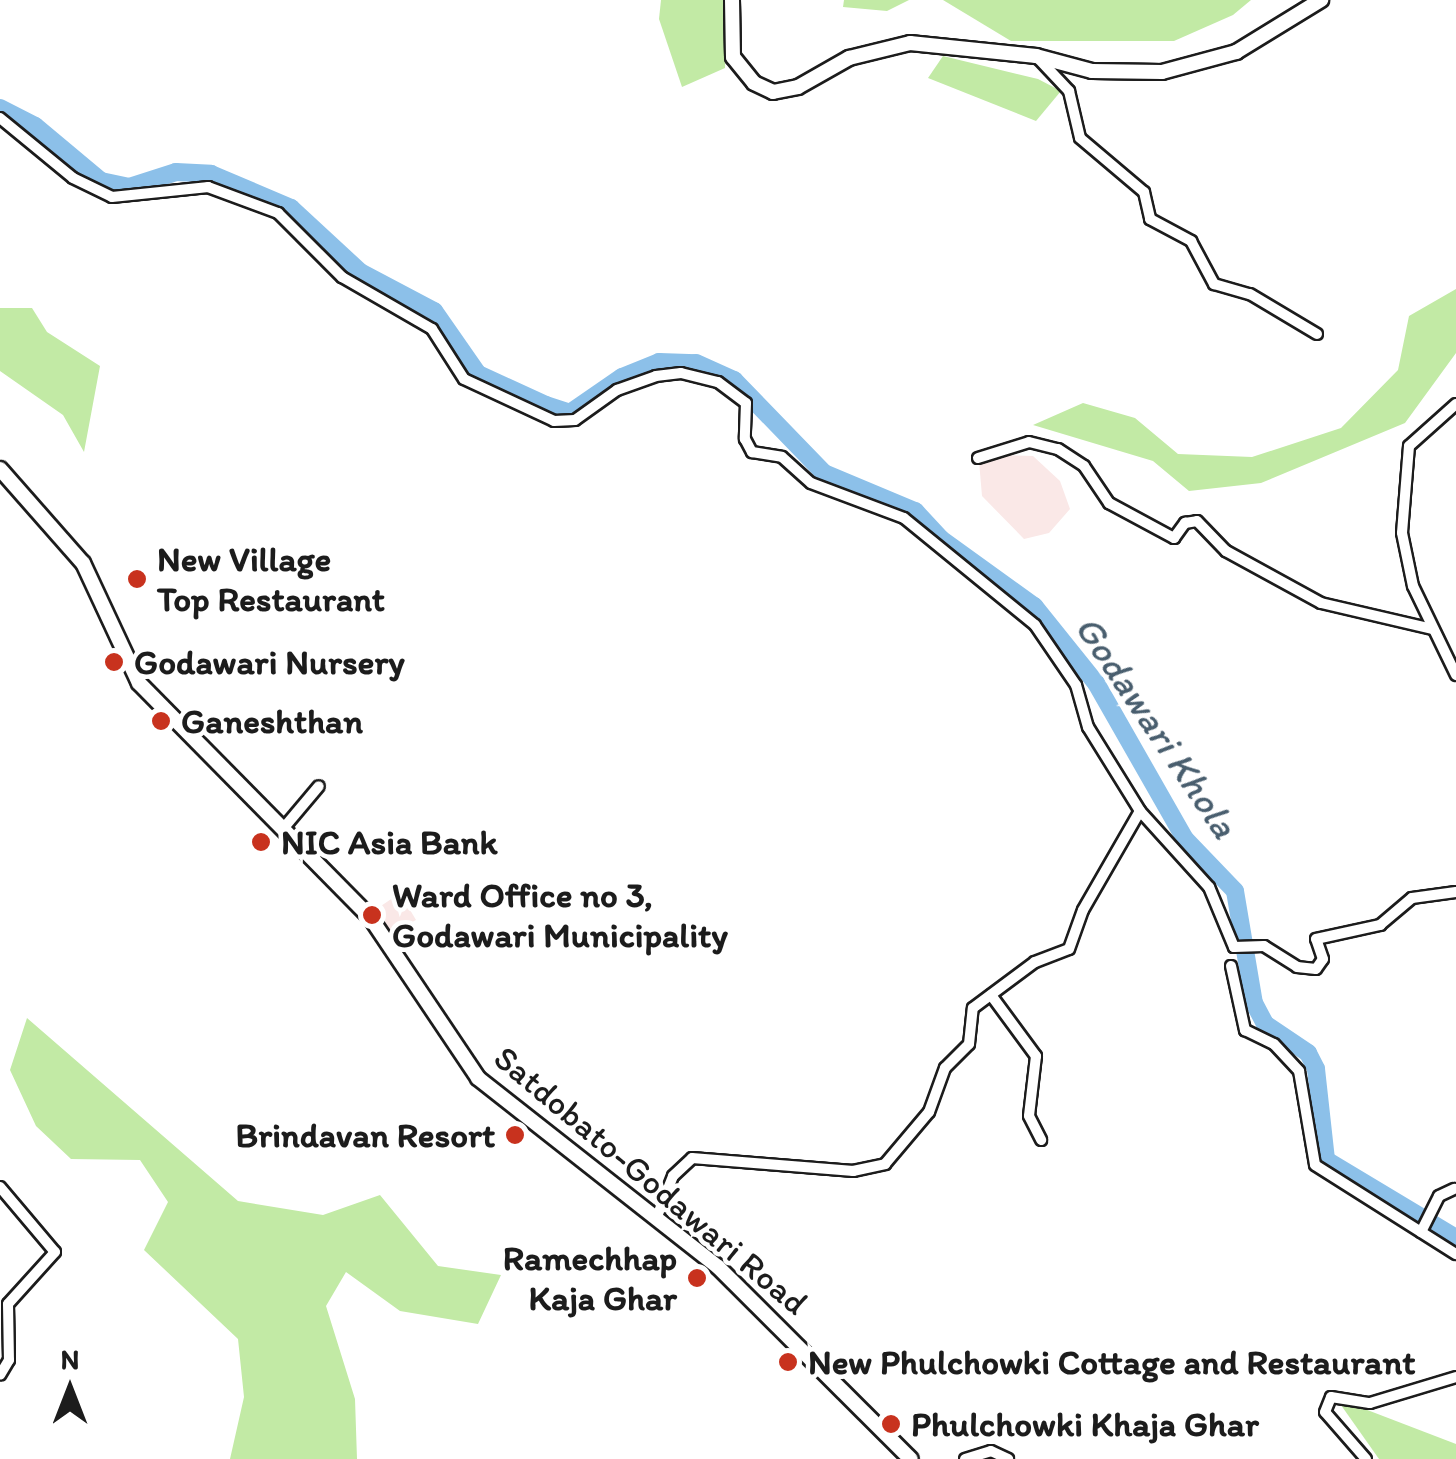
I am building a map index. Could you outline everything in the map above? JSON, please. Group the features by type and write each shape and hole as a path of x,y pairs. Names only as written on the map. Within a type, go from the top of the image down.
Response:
{"street":[{"path":"732,0 733,57 754,83 774,92 798,88 848,58 910,43 1036,56 1092,71 1162,72 1200,65 1236,52 1321,0"},
{"path":"1036,56 1069,91 1080,138 1144,192 1150,219 1191,241 1214,284 1250,294 1318,334"},
{"path":"0,118 34,139 74,178 112,198 208,188 278,214 342,277 432,329 464,379 554,421 576,420 617,390 656,376 681,373 718,382 746,403 745,439 752,452 782,457 811,483 904,518 1035,625 1076,684 1088,728 1140,811 1208,887 1230,942 1264,946 1298,967 1316,969 1323,959 1316,939 1380,925 1412,898 1456,892"},
{"path":"1456,404 1409,446 1404,470 1408,568 1456,675"},
{"path":"978,458 1029,442 1058,449 1084,466 1109,503 1174,538 1185,523 1197,520 1226,551 1321,602 1433,628"},
{"name":"Satdobato-Godawari Road","path":"0,469 83,563 139,683 370,917 478,1078 656,1219 774,1319 911,1459"},
{"path":"282,830 319,786"},
{"path":"656,1219 673,1176 692,1158 878,1169 929,1112 946,1068 969,1044 973,1008 1035,962 1069,949 1083,910 1140,811"},
{"path":"1231,966 1246,1030 1274,1044 1300,1071 1315,1165 1456,1254"},
{"path":"992,995 1036,1056 1029,1116 1041,1140"},
{"path":"0,1187 55,1252 8,1304 9,1360 0,1375"},
{"path":"1420,1232 1429,1208 1454,1189"},
{"path":"1366,1459 1323,1408 1331,1397 1370,1404 1456,1376"},
{"path":"966,1459 991,1452 1008,1459"}],"shaded area":[{"path":"999,455 1033,456 1060,481 1070,509 1049,533 1024,539 982,496 979,461"},
{"path":"400,893 416,920 388,935 375,910"}],"green space":[{"path":"661,0 727,0 725,68 682,87 659,19"},
{"path":"844,0 909,0 887,11 843,7"},
{"path":"943,0 1251,0 1233,15 1174,41 1011,41"},
{"path":"943,56 1038,79 1061,91 1036,121 928,78"},
{"path":"1456,289 1456,353 1405,423 1261,483 1189,491 1153,461 1033,425 1083,403 1135,418 1178,454 1252,457 1341,428 1398,370 1409,316"},
{"path":"0,308 32,308 47,332 100,366 84,452 63,415 0,371"},
{"path":"27,1018 238,1201 323,1215 380,1195 438,1266 501,1275 478,1324 400,1311 346,1272 326,1306 355,1399 357,1459 230,1459 244,1397 238,1339 144,1250 168,1202 140,1160 71,1159 36,1126 10,1070"},
{"path":"1336,1398 1456,1444 1456,1459 1379,1459"}],"waterway":[{"name":"Godawari Khola","path":"0,108 35,126 101,181 129,187 176,172 211,174 291,208 360,272 434,311 478,374 546,405 570,413 622,377 659,362 696,363 734,380 824,473 915,511 941,539 1034,606 1096,683 1185,839 1235,891 1254,1003 1265,1024 1308,1053 1316,1069 1326,1160 1456,1238"}],"place":[{"name":"New Village Top Restaurant","path":"137,579"},
{"name":"Godawari Nursery","path":"114,662"},
{"name":"Ganeshthan","path":"161,721"},
{"name":"NIC Asia Bank","path":"261,842"},
{"name":"Ward Office no 3, Godawari Municipality","path":"372,915"},
{"name":"Brindavan Resort","path":"515,1135"},
{"name":"Ramechhap Kaja Ghar","path":"697,1278"},
{"name":"New Phulchowki Cottage and Restaurant","path":"788,1362"},
{"name":"Phulchowki Khaja Ghar","path":"891,1424"}]}
